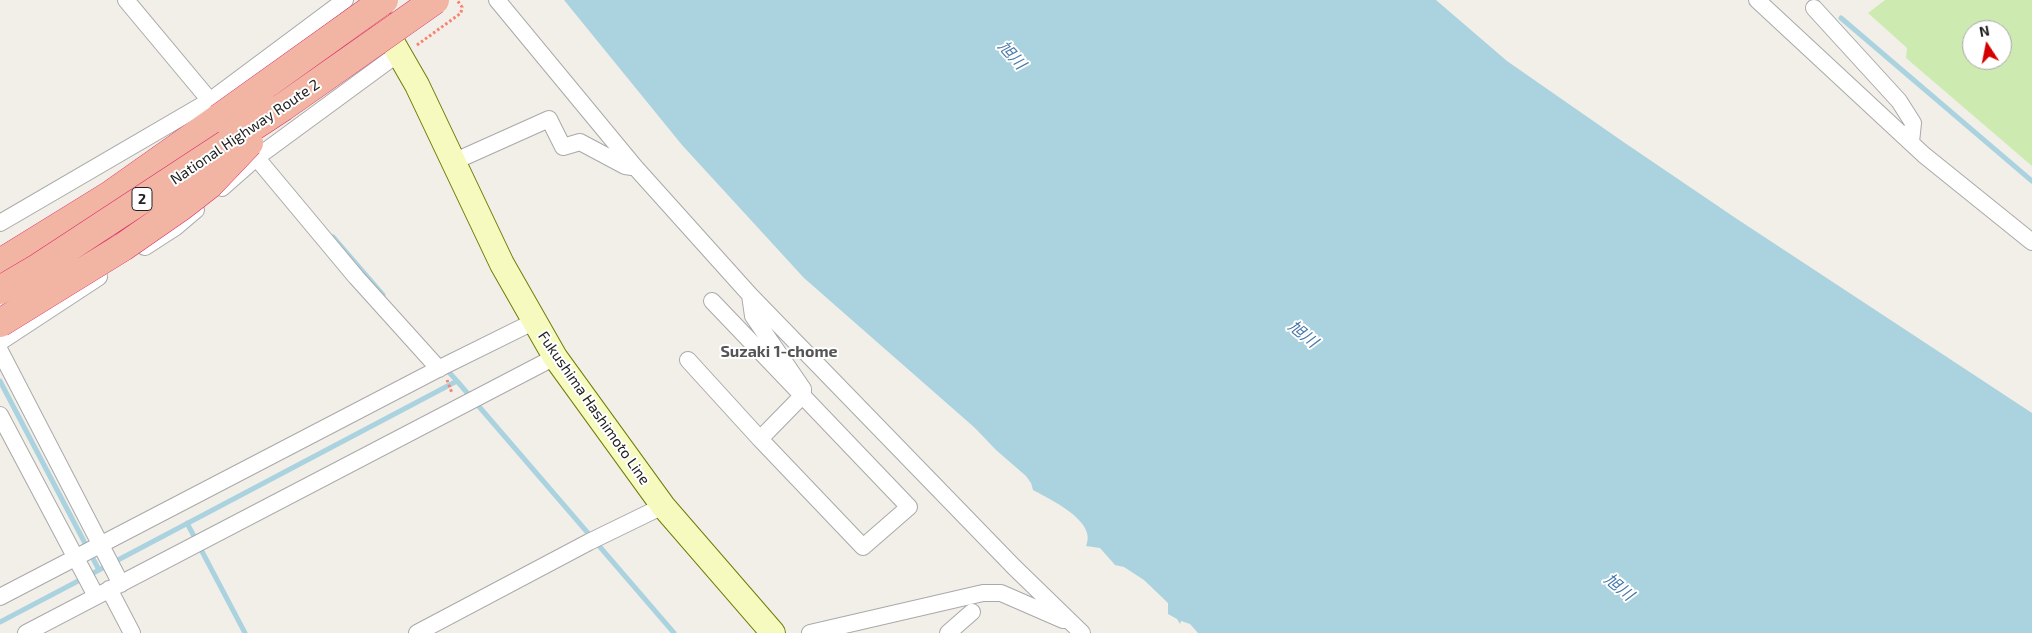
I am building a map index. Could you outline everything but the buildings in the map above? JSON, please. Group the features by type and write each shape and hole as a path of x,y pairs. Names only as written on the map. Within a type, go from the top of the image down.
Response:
{"highway":[{"name":"National Highway Route 2","path":"0,263 110,195 215,109 384,0"},
{"name":"National Highway Route 2","path":"0,290 39,267 283,107 435,0"},
{"path":"0,323 123,247 182,206 209,185 283,107"},
{"path":"0,241 58,208 215,109"}],"main road":[{"name":"Fukushima Hashimoto Line","path":"367,0 406,51 417,85 502,264 555,357 663,506 772,633"}],"street":[{"path":"126,0 356,277 442,367"},
{"path":"0,224 215,109 345,0"},
{"path":"497,0 635,167 750,295 1014,567 1078,629"},
{"path":"1756,0 1911,142 2032,242"},
{"path":"1812,3 1900,101 1913,123 1911,142"},
{"path":"0,342 176,227 256,158 406,51"},
{"path":"453,162 549,119 563,148 580,142 625,166 635,167"},
{"path":"750,295 753,316 803,389 803,395 760,439"},
{"path":"688,360 863,547 910,506 712,301"},
{"path":"26,633 98,568 442,367 534,321"},
{"path":"0,351 98,568 132,633"},
{"path":"0,597 98,568 198,543 555,357"},
{"path":"0,415 98,568"},
{"path":"417,633 593,540 663,506"},
{"path":"810,633 983,593 1001,593 1078,629"},
{"path":"948,633 972,612"}],"path":[{"path":"406,51 461,14 462,8 457,0"}],"green space":[{"path":"1885,0 2032,0 2032,166 1906,58 1907,48 1868,13"}],"water":[{"name":"旭川","path":"564,0 1436,0 1507,61 1622,141 2032,413 2032,633 1198,633 1190,624 1181,621 1180,624 1177,619 1168,614 1168,603 1144,580 1124,567 1115,565 1100,548 1086,546 1088,537 1085,528 1079,520 1060,505 1033,490 1026,476 996,450 975,428 804,278 682,145"}],"waterway":[{"path":"1841,18 2032,181"},
{"path":"333,237 383,295"},
{"path":"445,368 457,381"},
{"path":"0,381 99,570 0,622"},
{"path":"99,570 457,381 674,633"},
{"path":"187,523 245,633"}],"district":[{"name":"Suzaki 1-chome","path":"779,352"}]}
